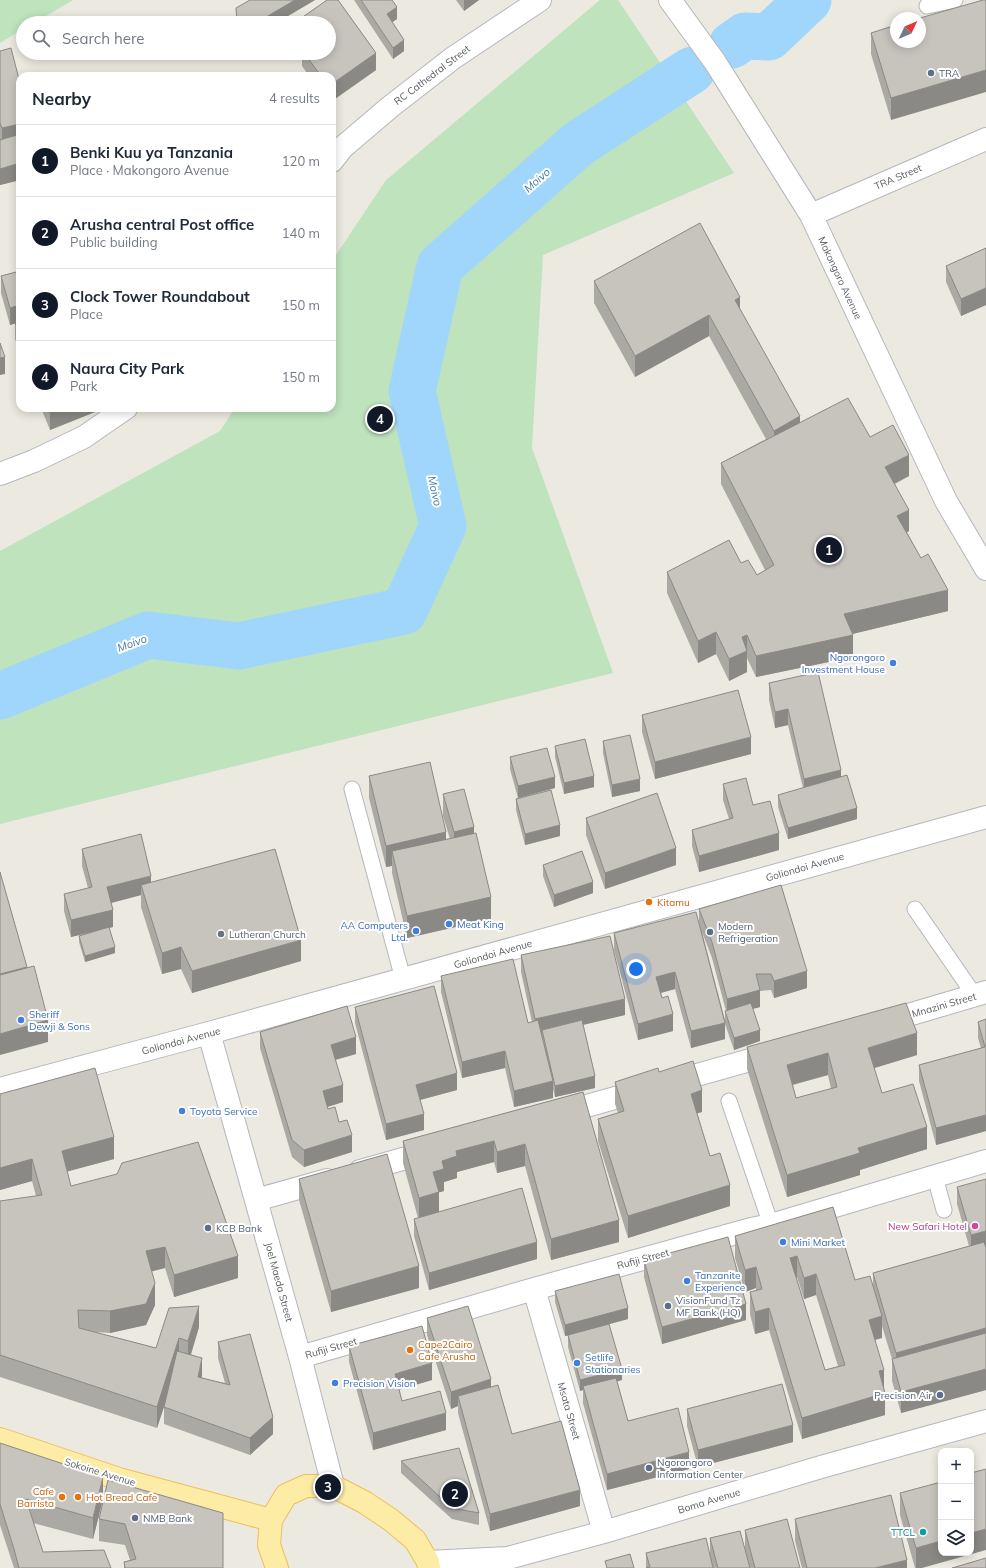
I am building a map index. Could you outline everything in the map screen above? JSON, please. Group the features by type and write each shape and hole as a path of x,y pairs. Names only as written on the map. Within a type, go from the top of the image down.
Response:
{"main road":[{"name":"Sokoine Avenue","path":"0,1439 119,1479 271,1520"},
{"path":"277,1568 269,1545 271,1520 286,1496 306,1486 333,1486 364,1502 391,1520 414,1540 429,1565"}],"street":[{"name":"RC Cathedral Street","path":"336,156 343,147 390,107 453,58 540,0"},
{"name":"Makongoro Avenue","path":"670,0 715,62 811,215 946,501 986,569"},
{"name":"TRA Street","path":"811,215 986,139"},
{"path":"0,474 34,461 84,437 120,412"},
{"name":"Goliondoi Avenue","path":"0,1089 209,1034 986,817"},
{"name":"Mnazini Street","path":"860,1029 981,994"},
{"name":"Joel Maeda Street","path":"209,1034 300,1357 333,1486"},
{"path":"539,1120 792,1048"},
{"path":"256,1200 448,1146"},
{"name":"Rufiji Street","path":"300,1357 534,1289 751,1229 771,1225 986,1161"},
{"name":"Msata Street","path":"534,1289 604,1532"},
{"name":"Boma Avenue","path":"429,1565 508,1558 604,1532 821,1467 986,1421"}],"lane":[{"path":"927,6 955,0"},
{"path":"352,789 403,979"},
{"path":"915,909 981,994"},
{"path":"730,1102 771,1225"},
{"path":"936,1177 944,1210"}],"green space":[{"path":"0,0 73,0 46,16 16,16 16,33 0,43"},
{"path":"600,0 618,0 734,173 543,255 532,448 613,673 0,824 0,551 220,431 232,412 336,412 336,255 386,180"}],"building":[{"path":"250,0 295,0 268,16 237,16 236,8"},
{"path":"327,0 338,0 376,53 336,81 336,72 318,72 309,60 336,60 336,16 304,16"},
{"path":"361,0 392,0 397,7 387,14 404,40 393,48"},
{"name":"TRA","path":"986,0 986,70 891,98 871,33 890,27 890,48 926,48 926,16"},
{"path":"11,48 17,72 16,125 2,128 0,123 0,51"},
{"path":"16,135 16,164 0,169 0,140"},
{"path":"700,223 740,297 735,300 800,416 774,431 709,315 635,356 594,281"},
{"path":"986,248 986,288 961,299 946,266"},
{"path":"16,272 16,306 10,308 1,276"},
{"path":"0,343 5,357 0,358"},
{"path":"848,398 870,437 893,425 909,455 885,467 909,510 897,516 921,558 928,554 948,590 844,614 853,635 756,656 747,635 742,637 747,651 729,659 716,632 698,641 667,572 729,540 741,563 748,560 757,575 774,565 721,463"},
{"path":"818,672 841,770 804,779 788,709 775,712 769,683"},
{"path":"738,690 751,737 655,762 642,715"},
{"path":"630,735 640,779 612,785 603,741"},
{"path":"585,739 594,776 564,783 555,746"},
{"path":"547,748 555,777 518,786 510,757"},
{"path":"430,762 446,832 386,846 369,776"},
{"path":"847,775 857,808 788,828 778,795"},
{"path":"746,778 753,805 770,801 779,833 699,856 692,830 733,818 723,784"},
{"path":"464,789 474,827 454,832 443,794"},
{"path":"551,790 560,825 525,834 516,799"},
{"path":"657,793 676,848 605,873 586,818"},
{"path":"476,833 491,897 407,916 392,851"},
{"path":"141,834 151,876 107,887 113,910 71,920 64,894 92,887 82,849"},
{"name":"Lutheran Church","path":"275,849 301,940 192,971 181,947 162,953 141,885"},
{"path":"582,851 593,882 554,895 543,865"},
{"path":"0,872 27,967 0,974"},
{"path":"781,885 807,971 774,981 771,974 756,974 760,990 727,999 712,942 699,909"},
{"path":"696,912 725,1023 691,1031 675,972 656,977 662,998 668,996 673,1014 638,1024 614,933"},
{"path":"109,927 115,947 85,956 79,936"},
{"path":"610,936 625,999 535,1019 521,955"},
{"path":"513,959 528,1023 538,1020 553,1081 514,1091 505,1051 462,1062 441,976"},
{"path":"34,966 48,1020 0,1034 0,975"},
{"path":"434,986 457,1073 416,1085 424,1114 386,1124 355,1007"},
{"path":"751,1003 760,1030 734,1038 725,1011"},
{"path":"906,1003 917,1033 868,1048 882,1093 913,1084 927,1127 858,1148 860,1153 787,1175 747,1047","holes":["828,1053 837,1087 796,1098 787,1065"]},
{"path":"347,1006 356,1037 331,1045 343,1085 323,1091 328,1109 335,1107 339,1122 347,1120 352,1135 304,1150 292,1140 260,1032"},
{"path":"986,1019 986,1115 936,1128 919,1065 985,1047 978,1022"},
{"path":"582,1020 595,1076 555,1086 542,1030"},
{"path":"693,1061 702,1090 691,1094 710,1156 720,1153 730,1185 628,1216 598,1119 624,1111 615,1082 658,1068 659,1072"},
{"path":"95,1068 114,1137 62,1151 71,1186 117,1174 122,1163 198,1142 238,1256 174,1275 165,1247 146,1251 155,1283 146,1304 110,1311 78,1310 79,1328 156,1348 169,1308 199,1306 188,1341 179,1338 157,1407 0,1355 0,1201 42,1195 32,1159 0,1168 0,1094"},
{"path":"583,1092 619,1220 551,1239 525,1144 497,1152 494,1141 456,1151 457,1156 442,1161 444,1169 433,1172 439,1192 419,1198 403,1141"},
{"path":"387,1154 419,1266 331,1291 299,1179"},
{"name":"New Safari Hotel","path":"986,1179 986,1231 971,1235 957,1187"},
{"path":"522,1188 537,1242 429,1273 414,1219"},
{"path":"833,1207 855,1280 870,1276 882,1316 869,1320 884,1370 879,1371 885,1393 802,1418 769,1308 755,1312 750,1292 762,1289 756,1267 745,1270 735,1236","holes":["797,1256 804,1278 816,1274 845,1365 825,1370 790,1258"]},
{"path":"728,1237 746,1304 662,1327 644,1260"},
{"path":"984,1242 986,1248 986,1328 896,1353 873,1273"},
{"path":"619,1274 628,1308 565,1325 555,1291"},
{"path":"468,1306 491,1379 451,1392 427,1318"},
{"path":"609,1324 622,1369 580,1380 568,1335"},
{"path":"422,1326 432,1363 395,1374 402,1401 440,1391 446,1413 373,1433 349,1346"},
{"path":"986,1333 986,1369 901,1392 892,1359"},
{"path":"250,1334 273,1417 250,1438 164,1407 177,1351 202,1358 198,1377 230,1385 218,1342"},
{"path":"616,1378 628,1421 678,1408 689,1452 607,1474 583,1386"},
{"path":"782,1384 793,1425 698,1450 687,1409"},
{"path":"498,1385 512,1434 561,1421 580,1490 490,1514 458,1396"},
{"path":"0,1443 103,1477 93,1518 26,1499 43,1552 104,1550 111,1568 19,1568 0,1504"},
{"path":"459,1448 479,1513 452,1508 401,1461"},
{"path":"986,1469 986,1529 974,1532 974,1484 974,1472"},
{"name":"NMB Bank","path":"108,1480 223,1513 223,1568 125,1568 124,1562 136,1559 125,1524 99,1519"},
{"path":"938,1483 938,1542 916,1548 900,1493"},
{"path":"891,1495 907,1560 875,1568 807,1568 795,1519"},
{"path":"787,1519 800,1568 755,1568 745,1530"},
{"path":"740,1531 750,1568 718,1568 710,1538"},
{"path":"706,1538 713,1568 646,1568 650,1567 646,1553"},
{"path":"630,1554 634,1568 607,1568 605,1561"},
{"path":"986,1558 986,1568 952,1568"}],"waterway":[{"name":"Moivo","path":"732,45 745,36 769,37 808,0"},
{"name":"Moivo","path":"0,696 148,635 239,646 404,611 443,526 412,391 440,266 578,144 692,70"}],"place":[{"name":"TRA","path":"931,73"},
{"name":"Naura City Park","path":"380,419"},
{"name":"Benki Kuu ya Tanzania","path":"829,550"},
{"name":"Ngorongoro Investment House","path":"893,663"},
{"name":"Kitamu","path":"649,902"},
{"name":"Meat King","path":"449,924"},
{"name":"AA Computers Ltd.","path":"416,931"},
{"name":"Modern Refrigeration","path":"710,932"},
{"name":"Lutheran Church","path":"221,934"},
{"name":"Sheriff Dewji & Sons","path":"21,1020"},
{"name":"Toyota Service","path":"182,1111"},
{"name":"New Safari Hotel","path":"975,1226"},
{"name":"KCB Bank","path":"208,1228"},
{"name":"Mini Market","path":"783,1242"},
{"name":"Tanzanite Experience","path":"687,1281"},
{"name":"VisionFund Tz MF Bank (HQ)","path":"668,1306"},
{"name":"Cape2Cairo Cafe Arusha","path":"410,1350"},
{"name":"Setlife Stationaries","path":"577,1363"},
{"name":"Precision Vision","path":"335,1383"},
{"name":"Precision Air","path":"940,1395"},
{"name":"Ngorongoro Information Center","path":"649,1468"},
{"name":"Clock Tower Roundabout","path":"328,1487"},
{"name":"Arusha central Post office","path":"455,1494"},
{"name":"Cafe Barrista","path":"62,1497"},
{"name":"Hot Bread Cafe","path":"78,1497"},
{"name":"NMB Bank","path":"135,1518"},
{"name":"TTCL","path":"923,1532"}]}
